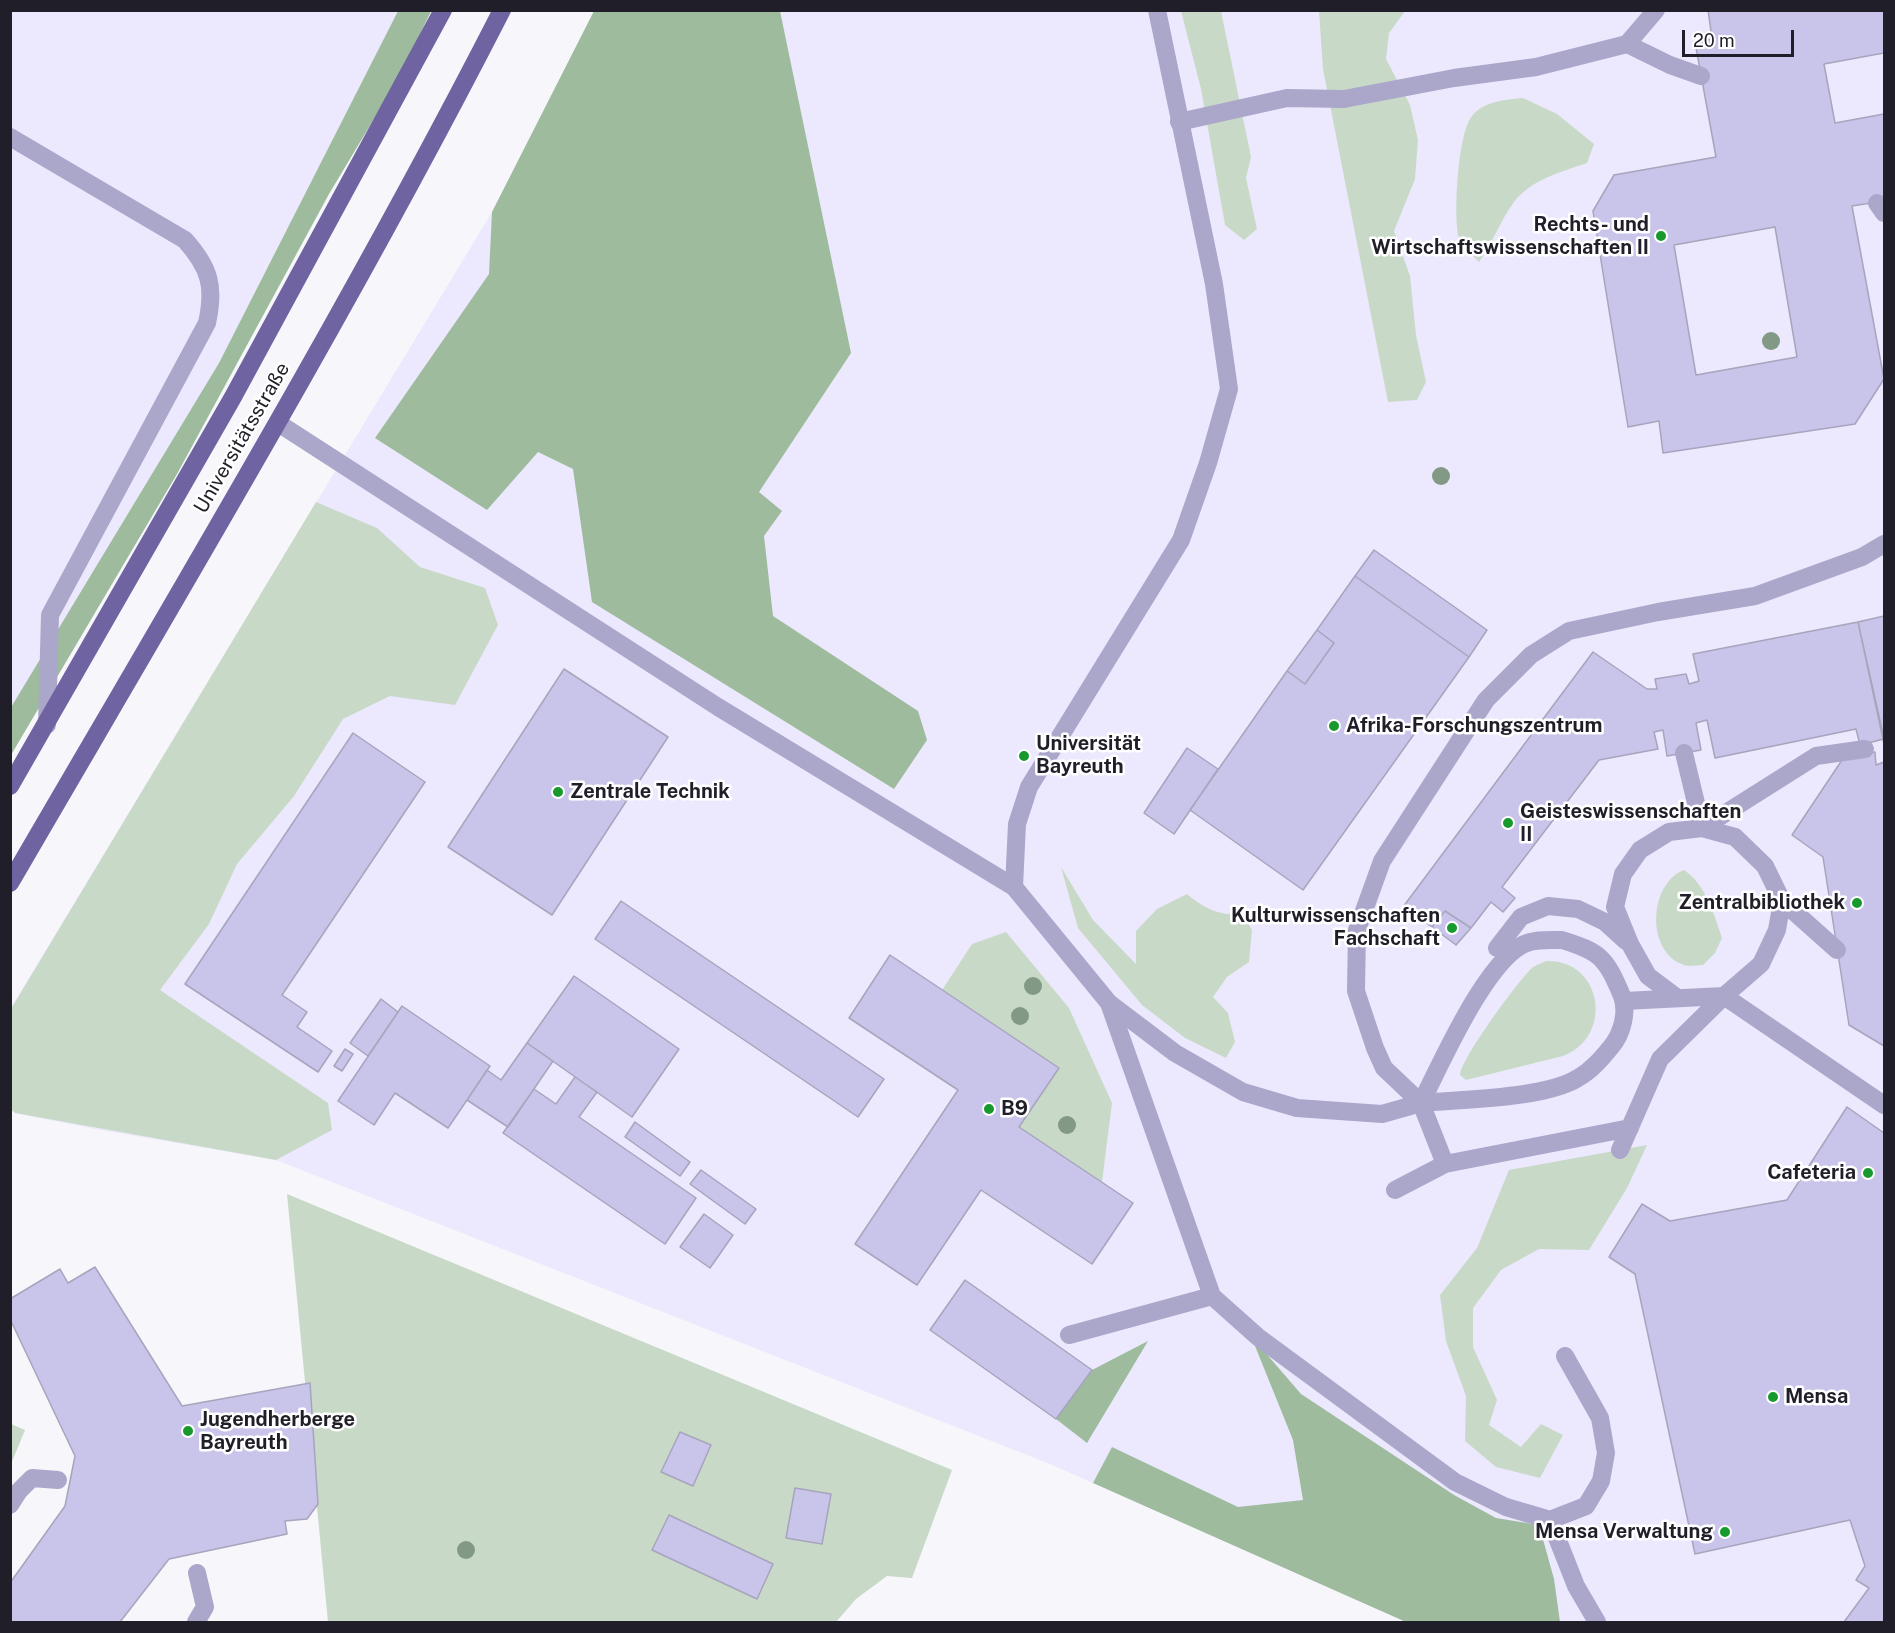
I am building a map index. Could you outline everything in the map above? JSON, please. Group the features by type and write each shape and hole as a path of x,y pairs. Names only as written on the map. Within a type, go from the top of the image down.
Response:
{"main road":[{"name":"Universitätsstraße","path":"10,786 233,397 443,10"},
{"name":"Universitätsstraße","path":"10,883 278,423 451,111 502,10"}],"street":[{"path":"1014,887 1017,824 1029,787 1181,540 1208,463 1229,389 1214,284 1157,10"},
{"path":"1179,122 1287,98 1344,99 1454,78 1536,67 1627,44 1656,10"},
{"path":"1627,44 1670,65 1701,76"},
{"path":"10,137 185,240 198,255 210,279 212,300 207,323 50,615 47,725"},
{"path":"278,423 718,707 1014,887 1109,1003 1175,1053 1243,1092 1298,1108 1382,1114 1421,1103 1507,1096 1547,1089 1577,1079 1599,1062 1621,1035 1624,1001 1611,971 1592,950 1562,940 1528,942 1505,959 1479,991 1421,1103"},
{"path":"1445,1164 1421,1103 1384,1068 1375,1048 1356,991 1357,930 1382,861 1486,700 1531,655 1569,632 1658,612 1755,596 1862,557 1884,544"},
{"path":"1702,828 1816,756 1865,749"},
{"path":"1684,753 1702,828"},
{"path":"1676,997 1648,976 1630,944 1615,907 1623,874 1640,850 1669,832 1702,828 1735,837 1766,866 1782,901 1837,950"},
{"path":"1620,1150 1660,1059 1724,996 1761,964 1777,930 1782,901"},
{"path":"1497,948 1515,911 1548,906 1578,909 1605,922 1630,944"},
{"path":"1624,1001 1724,996 1884,1105"},
{"path":"1109,1003 1212,1296 1258,1337 1455,1482 1506,1507 1550,1520 1586,1506 1601,1481 1606,1454 1600,1418 1565,1356"},
{"path":"1395,1190 1445,1164 1630,1128"},
{"path":"1069,1335 1212,1296"},
{"path":"10,1505 19,1491 32,1478 58,1479"},
{"path":"1550,1520 1576,1586 1597,1623"},
{"path":"196,1623 205,1607 197,1573"}],"shaded area":[{"path":"11,11 398,11 219,363 11,709"},
{"name":"Universität Bayreuth","path":"594,11 1884,11 1884,1622 1406,1622 1050,1464 276,1160 95,1129 15,1113 10,1108 10,1009 492,212"}],"green space":[{"path":"398,11 431,11 402,72 329,194 177,474 11,755 10,709 219,363"},
{"path":"594,11 780,11 851,353 759,492 782,511 764,536 773,616 918,711 927,740 894,789 592,602 573,469 538,452 487,510 375,438 489,274 492,212"},
{"path":"1181,11 1221,11 1251,157 1246,178 1257,229 1244,240 1225,225 1201,89"},
{"path":"1319,11 1405,11 1389,33 1386,59 1410,105 1418,140 1415,179 1394,231 1410,276 1416,335 1426,382 1417,400 1388,402 1323,69"},
{"path":"1523,98 1557,114 1594,144 1587,163 1548,177 1521,194 1509,209 1479,262 1462,244 1457,227 1458,175 1463,139 1472,116 1482,107 1495,102"},
{"path":"316,502 377,528 420,567 485,588 498,625 455,705 390,696 343,719 294,796 237,864 209,924 160,990 328,1103 332,1130 276,1160 15,1113 10,1108 11,1009"},
{"path":"1061,867 1093,920 1136,964 1136,931 1157,909 1187,894 1199,903 1220,913 1242,913 1252,930 1249,962 1227,977 1213,997 1228,1013 1235,1042 1226,1058 1185,1038 1142,1005 1078,928"},
{"path":"1684,870 1692,876 1704,892 1722,938 1715,953 1703,965 1686,966 1671,958 1658,933 1656,918 1658,902 1672,877"},
{"path":"1006,932 1069,1008 1112,1103 1102,1182 1019,1127 1058,1068 942,990 972,944"},
{"path":"1546,961 1565,964 1580,972 1590,985 1595,1000 1595,1017 1590,1032 1579,1046 1563,1056 1466,1080 1460,1075 1480,1037 1526,974 1533,967"},
{"path":"1647,1145 1627,1188 1589,1250 1539,1249 1501,1270 1473,1308 1473,1347 1497,1400 1489,1425 1521,1447 1541,1424 1563,1435 1540,1478 1496,1467 1465,1441 1466,1396 1446,1341 1440,1295 1477,1248 1509,1170"},
{"path":"287,1194 952,1470 912,1578 887,1576 856,1599 836,1622 328,1622"},
{"path":"1251,1336 1301,1394 1454,1495 1496,1518 1539,1525 1554,1579 1560,1622 1406,1622 1093,1483 1112,1447 1238,1507 1303,1500 1293,1440"},
{"path":"1148,1341 1087,1443 1056,1419 1092,1370"},
{"path":"11,1424 25,1430 11,1464"}],"building":[{"name":"Rechts- und Wirtschaftswissenschaften II","path":"1708,10 1884,10 1884,53 1824,64 1835,123 1884,114 1884,201 1852,206 1884,379 1855,424 1663,453 1659,421 1628,427 1593,211 1614,175 1716,157 1695,42 1712,39","holes":["1775,227 1797,357 1696,375 1674,245"]},
{"path":"1374,550 1487,630 1469,657 1355,576"},
{"name":"Afrika-Forschungszentrum","path":"1355,576 1469,657 1303,890 1190,810 1287,671 1305,684 1334,643 1317,630"},
{"path":"1884,616 1884,744 1858,622"},
{"name":"Geisteswissenschaften II","path":"1858,622 1884,739 1860,745 1856,729 1715,758 1707,720 1696,723 1701,750 1667,756 1663,730 1654,732 1658,749 1599,760 1502,887 1515,898 1503,912 1491,902 1471,928 1445,911 1432,927 1403,907 1593,652 1647,689 1657,689 1655,679 1686,674 1689,684 1699,681 1693,654"},
{"path":"1317,630 1334,643 1305,684 1287,671"},
{"name":"Zentrale Technik","path":"564,669 668,737 552,915 448,847"},
{"path":"353,733 425,782 282,995 307,1012 297,1027 332,1051 318,1072 185,984"},
{"path":"1187,748 1218,769 1174,834 1144,813"},
{"name":"Zentralbibliothek","path":"1875,752 1876,765 1884,762 1884,1046 1849,1025 1823,857 1792,835 1844,757"},
{"path":"621,901 884,1079 858,1117 595,939"},
{"name":"Kulturwissenschaften Fachschaft","path":"1445,911 1471,928 1456,945 1432,927"},
{"name":"B9","path":"890,955 1059,1068 1019,1127 1133,1203 1092,1264 981,1190 917,1285 855,1244 958,1090 849,1018"},
{"path":"574,976 679,1049 632,1117 527,1043"},
{"path":"381,999 398,1012 368,1056 350,1043"},
{"path":"402,1006 490,1066 448,1128 395,1093 374,1125 338,1101"},
{"path":"527,1043 553,1061 508,1127 467,1100 487,1070 501,1080"},
{"path":"345,1049 353,1054 342,1071 334,1066"},
{"path":"575,1077 597,1092 579,1117 696,1198 665,1244 503,1133 534,1089 556,1104"},
{"name":"Mensa","path":"1847,1107 1884,1133 1884,1622 1844,1622 1869,1588 1856,1580 1865,1566 1850,1520 1695,1554 1635,1274 1609,1257 1642,1204 1670,1221 1787,1200"},
{"path":"635,1122 690,1162 680,1176 625,1137"},
{"path":"701,1170 756,1209 745,1224 690,1184"},
{"path":"704,1214 733,1235 710,1268 680,1247"},
{"name":"Jugendherberge Bayreuth","path":"95,1267 182,1406 310,1383 318,1504 307,1519 285,1521 287,1534 169,1559 120,1622 10,1622 10,1583 65,1506 75,1456 10,1319 10,1299 60,1269 68,1283"},
{"path":"965,1280 1092,1370 1056,1419 930,1330"},
{"path":"680,1432 711,1445 693,1486 661,1472"},
{"path":"795,1488 831,1494 822,1544 786,1538"},
{"path":"669,1515 773,1564 757,1599 652,1550"}],"place":[{"name":"Rechts- und Wirtschaftswissenschaften II","path":"1661,236"},
{"name":"Afrika-Forschungszentrum","path":"1334,726"},
{"name":"Universität Bayreuth","path":"1024,756"},
{"name":"Zentrale Technik","path":"558,792"},
{"name":"Geisteswissenschaften II","path":"1508,823"},
{"name":"Zentralbibliothek","path":"1857,903"},
{"name":"Kulturwissenschaften Fachschaft","path":"1452,928"},
{"name":"B9","path":"989,1109"},
{"name":"Cafeteria","path":"1868,1173"},
{"name":"Mensa","path":"1773,1397"},
{"name":"Jugendherberge Bayreuth","path":"188,1431"},
{"name":"Mensa Verwaltung","path":"1725,1532"}]}
